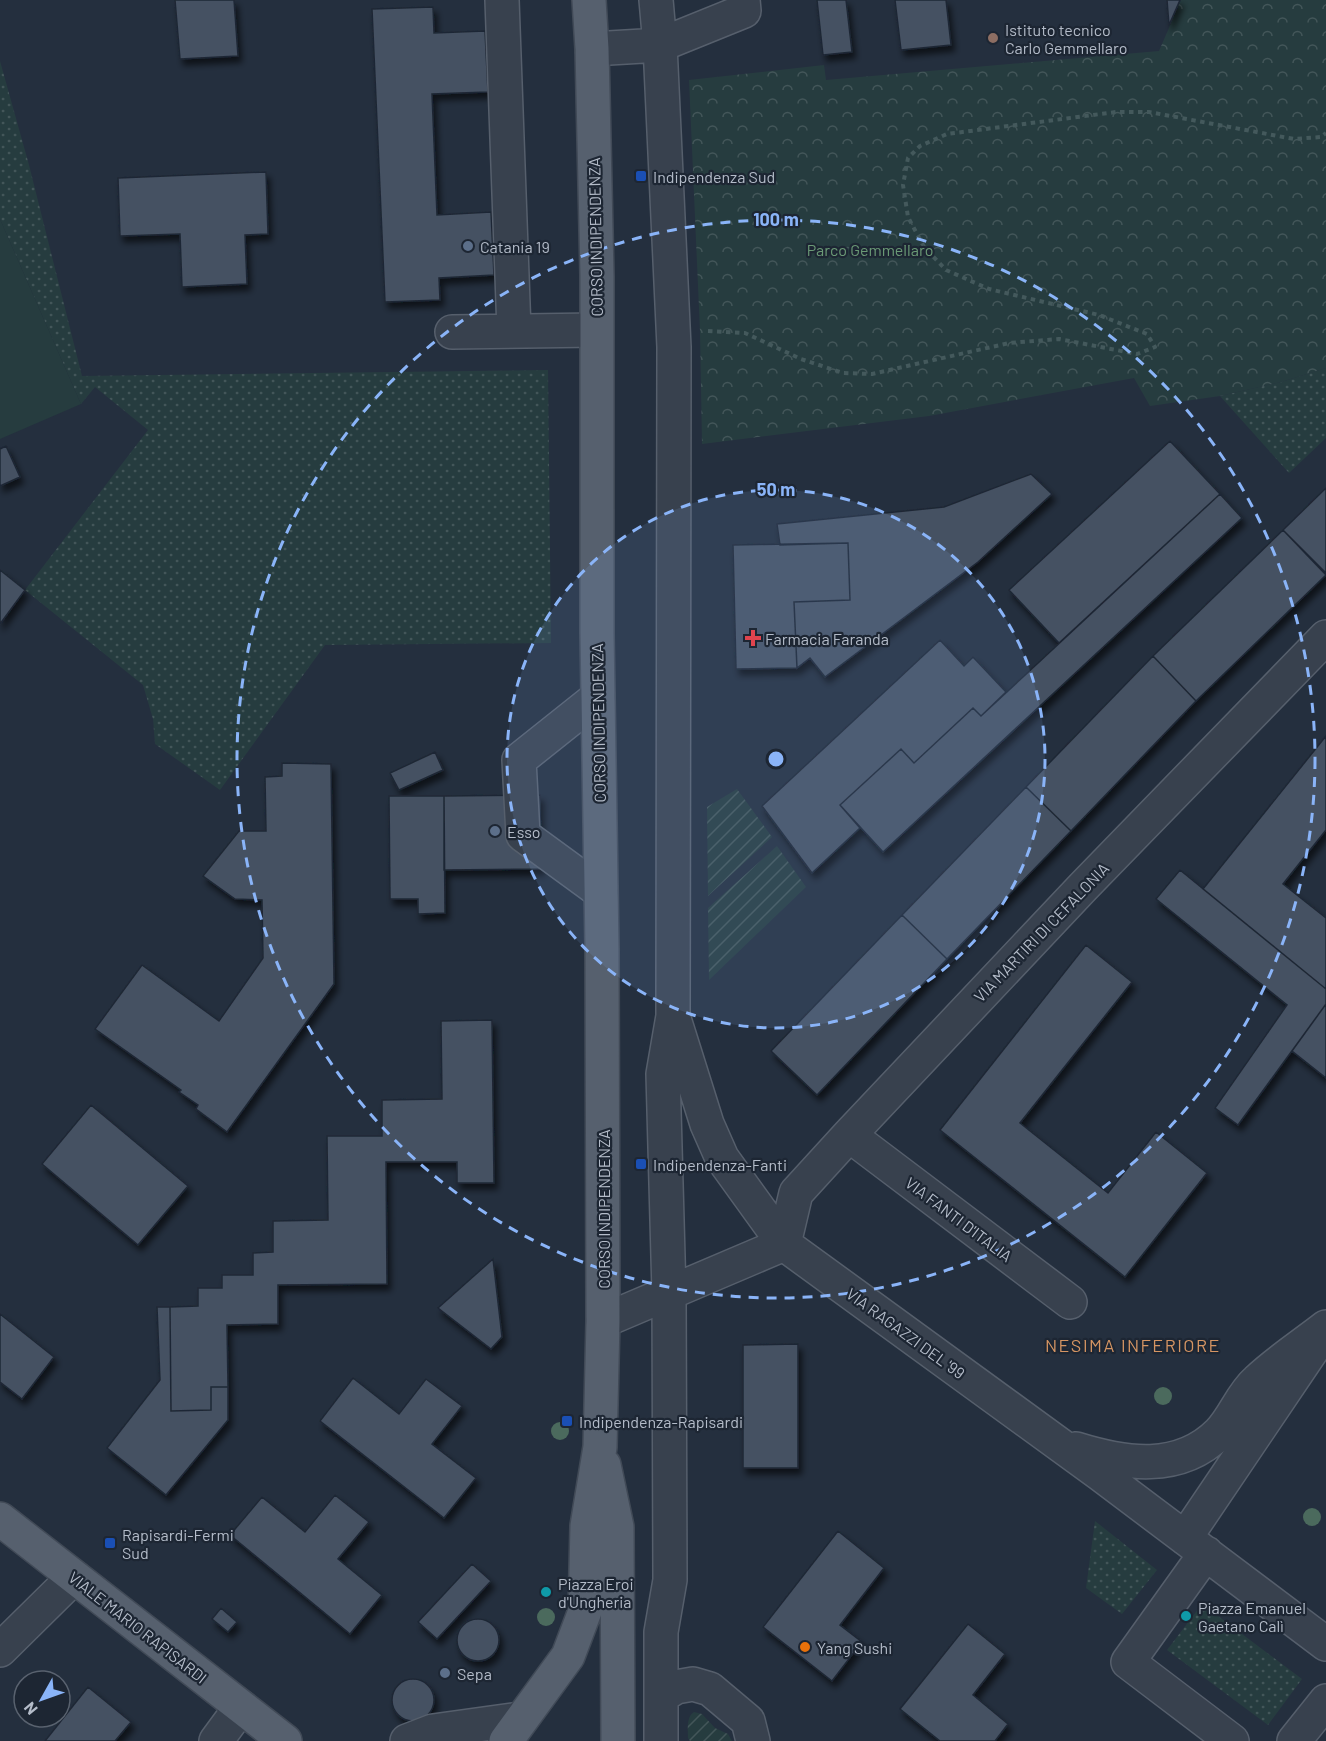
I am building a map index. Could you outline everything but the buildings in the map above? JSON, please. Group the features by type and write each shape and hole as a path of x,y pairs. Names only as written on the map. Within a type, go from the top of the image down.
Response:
{"main road":[{"name":"CORSO INDIPENDENZA","path":"589,0 592,49 597,330 603,1321 600,1447"},
{"path":"514,1730 568,1656 585,1611 587,1526 600,1447"},
{"path":"600,1447 617,1527 618,1741"},
{"name":"VIALE MARIO RAPISARDI","path":"0,1519 280,1738"}],"street":[{"path":"502,0 514,331"},
{"path":"656,0 673,333 673,1016 663,1074 669,1293 670,1580 661,1632 661,1741"},
{"path":"592,49 660,45 744,11 743,0"},
{"path":"452,332 597,330"},
{"name":"VIA MARTIRI DI CEFALONIA","path":"783,1244 796,1193 1083,887 1326,637"},
{"path":"598,697 519,760 524,835 601,892"},
{"name":"VIA RAGAZZI DEL '99","path":"673,1016 707,1124 722,1158 783,1244 1058,1443 1326,1644"},
{"name":"VIA FANTI D'ITALIA","path":"849,1135 1070,1302"},
{"path":"603,1321 783,1244"},
{"path":"1058,1443 1106,1458 1147,1462 1173,1459 1200,1448 1220,1432 1255,1382 1326,1328"},
{"path":"1232,1741 1128,1662 1326,1328"},
{"path":"0,1650 74,1577"},
{"path":"661,1696 676,1688 693,1684 710,1689 748,1721 753,1741"},
{"path":"1294,1741 1326,1701"},
{"path":"216,1741 241,1707"},
{"path":"407,1741 433,1731 514,1730"}],"path":[{"path":"673,333 700,331 745,333 801,359 843,373 872,374 1009,343 1059,339 1137,354 1155,347 1147,334 1099,315 988,289 946,270 924,247 908,217 903,185 908,158 920,146 947,134 1116,112 1149,112 1294,139 1321,137 1326,133"}],"green space":[{"name":"Parco Gemmellaro","path":"1181,0 1326,0 1326,368 1281,382 1220,396 1150,406 1134,378 929,416 702,444 700,331 689,80 824,65 826,80 1159,51"},
{"path":"0,61 29,165 82,376 548,370 551,643 325,645 220,790 155,744 153,719 143,685 25,590 148,430 95,387 81,404 0,219"},
{"path":"0,219 81,404 0,439"},
{"path":"1326,368 1326,438 1289,473 1220,396 1281,382"},
{"path":"737,789 772,837 708,896 707,807"},
{"path":"777,846 806,887 709,980 708,908"},
{"path":"1095,1521 1157,1570 1122,1614 1086,1588"},
{"path":"1202,1604 1302,1679 1268,1725 1167,1650"},
{"path":"694,1712 702,1714 715,1728 728,1734 732,1741 690,1741 688,1724"}],"place":[{"name":"Istituto tecnico Carlo Gemmellaro","path":"993,38"},
{"name":"Indipendenza Sud","path":"641,176"},
{"name":"Catania 19","path":"468,246"},
{"name":"Farmacia Faranda","path":"753,638"},
{"name":"Esso","path":"495,831"},
{"name":"Indipendenza-Fanti","path":"641,1164"},
{"name":"Indipendenza-Rapisardi","path":"567,1421"},
{"name":"Rapisardi-Fermi Sud","path":"110,1543"},
{"name":"Piazza Eroi d'Ungheria","path":"546,1592"},
{"name":"Piazza Emanuel Gaetano Calì","path":"1186,1616"},
{"name":"Yang Sushi","path":"805,1647"},
{"name":"Sepa","path":"445,1673"}],"district":[{"name":"NESIMA INFERIORE","path":"1133,1345"}]}
